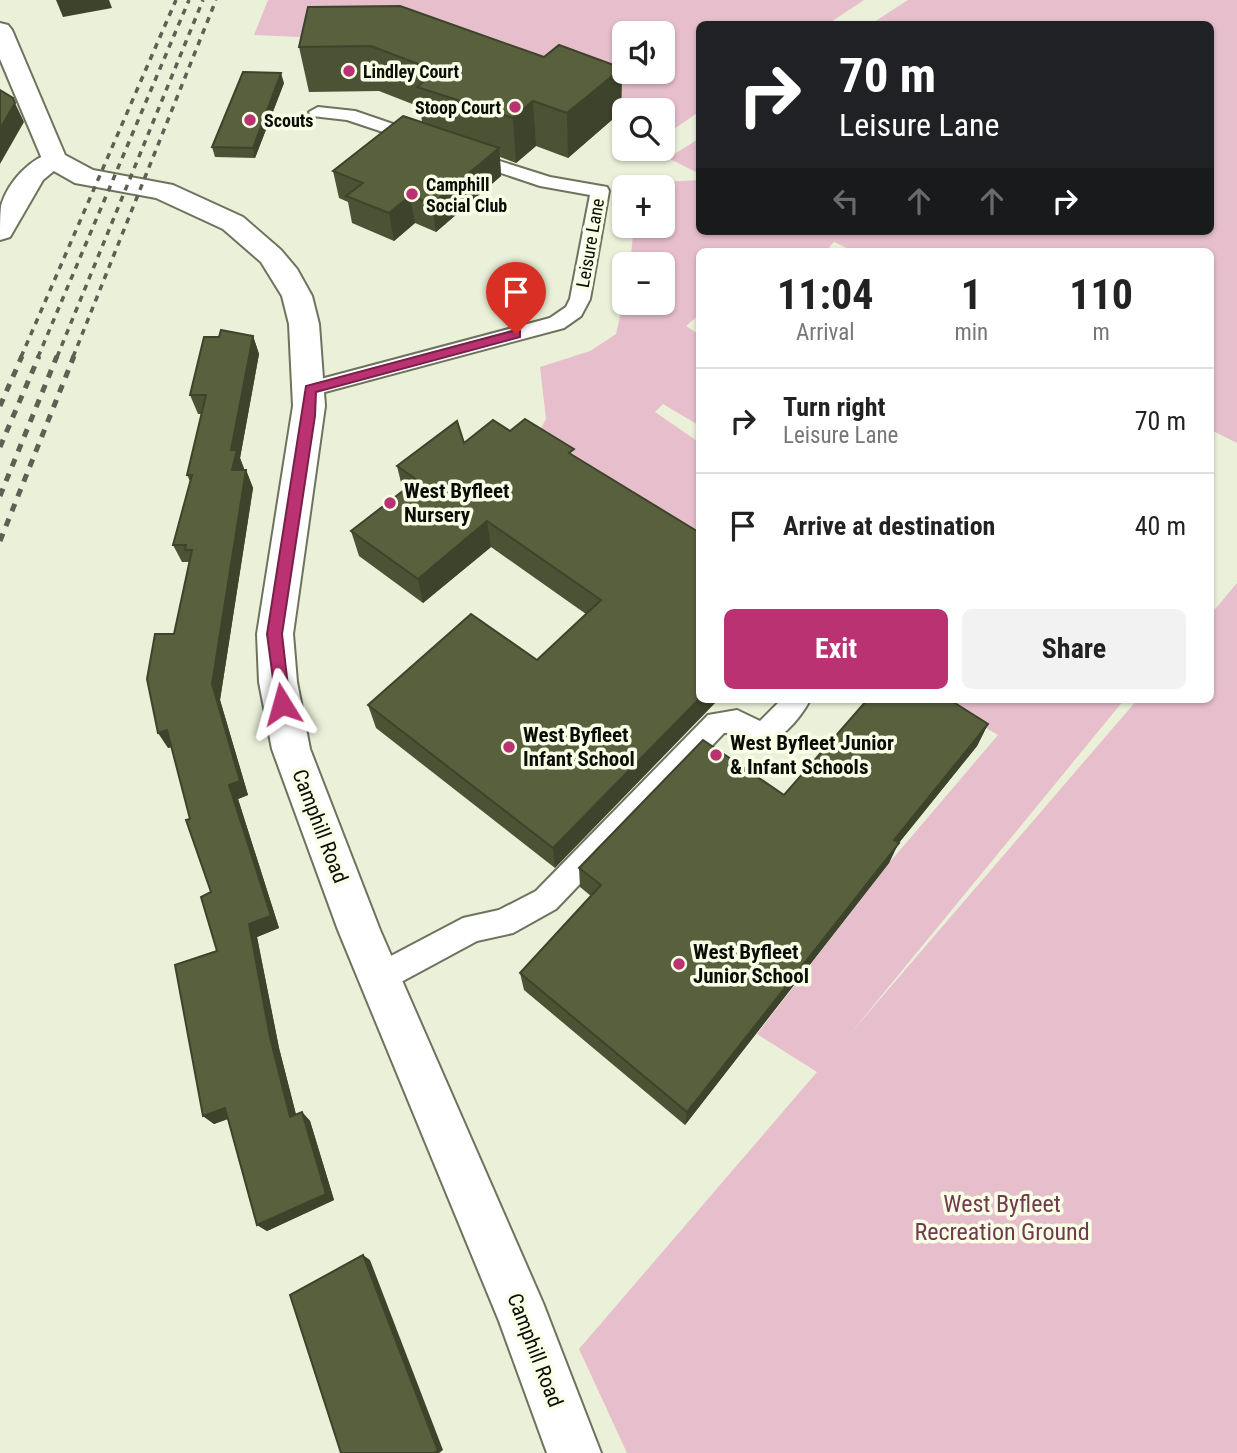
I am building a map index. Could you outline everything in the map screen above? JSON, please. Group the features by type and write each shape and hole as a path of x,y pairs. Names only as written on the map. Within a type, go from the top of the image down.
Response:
{"street":[{"path":"0,30 54,160 32,175 0,231"},
{"name":"Camphill Road","path":"54,160 85,177 163,191 233,223 254,239 287,276 297,296 304,324 310,389 309,416 275,634 278,682 291,749 379,978 525,1321 574,1453"}],"lane":[{"name":"Leisure Lane","path":"310,389 556,323 568,317 577,306 600,191 547,183 349,115 317,112"},
{"path":"379,978 473,928 503,923 546,900 717,723 737,721 758,733 767,732 794,703"}],"green space":[{"path":"268,0 864,0 832,21 696,21 696,114 675,128 675,98 612,98 612,107 432,43 254,35"},
{"path":"908,0 1237,0 1237,443 1214,432 1214,248 847,248 834,242 829,248 696,248 696,317 686,326 696,332 696,424 663,404 655,412 696,440 696,554 537,435 546,419 540,367 590,351 616,334 620,315 675,315 675,252 631,252 633,238 675,238 675,181 696,180 696,235 1214,235 1214,21 876,21"},
{"path":"696,140 696,172 674,161 675,154"},
{"name":"West Byfleet Recreation Ground","path":"1237,583 1237,1453 627,1453 579,1349 817,1072 757,1034 889,863 998,735 944,703 1122,703 850,1034 1134,703 1214,703 1214,610"}],"building":[{"path":"400,6 544,57 559,45 612,64 612,76 567,113 533,101 513,118 417,87 437,71 371,46 299,47 308,7"},
{"name":"Scouts","path":"243,72 281,73 253,148 212,147"},
{"path":"0,90 13,98 15,103 0,129"},
{"path":"403,116 499,148 432,204 410,196 389,213 346,196 363,183 333,171"},
{"path":"221,330 253,336 231,450 237,450 232,470 246,470 212,684 240,781 229,785 271,916 249,924 270,1037 290,1117 302,1112 326,1194 257,1225 225,1108 203,1116 175,965 217,951 201,897 211,892 186,820 190,819 167,730 158,733 147,679 155,634 174,634 192,550 185,550 186,545 173,545 192,475 187,475 206,395 190,395 204,337 219,337"},
{"path":"525,419 574,449 569,453 696,531 696,702 553,848 368,705 471,614 537,660 601,600 487,521 418,579 351,531 417,480 397,466 457,421 464,443 493,420 510,431"},
{"name":"West Byfleet Junior School","path":"864,703 955,703 988,724 894,840 899,843 687,1112 520,973 601,885 579,868 703,740 784,795"},
{"path":"363,1255 438,1451 434,1453 341,1453 290,1295"}],"railway":[{"path":"21,357 176,0"},
{"path":"38,357 189,0"},
{"path":"57,357 203,0"},
{"path":"73,357 216,0"},
{"path":"0,406 22,356"},
{"path":"0,447 39,356"},
{"path":"0,496 57,356"},
{"path":"0,541 74,356"}],"place":[{"name":"Lindley Court","path":"349,71"},
{"name":"Stoop Court","path":"515,107"},
{"name":"Scouts","path":"250,120"},
{"name":"Camphill Social Club","path":"412,194"},
{"name":"West Byfleet Nursery","path":"390,503"},
{"name":"West Byfleet Infant School","path":"509,747"},
{"name":"West Byfleet Junior & Infant Schools","path":"716,755"},
{"name":"West Byfleet Junior School","path":"679,964"}],"route":[{"path":"282,704 275,634 309,416 310,389 516,334"}]}
